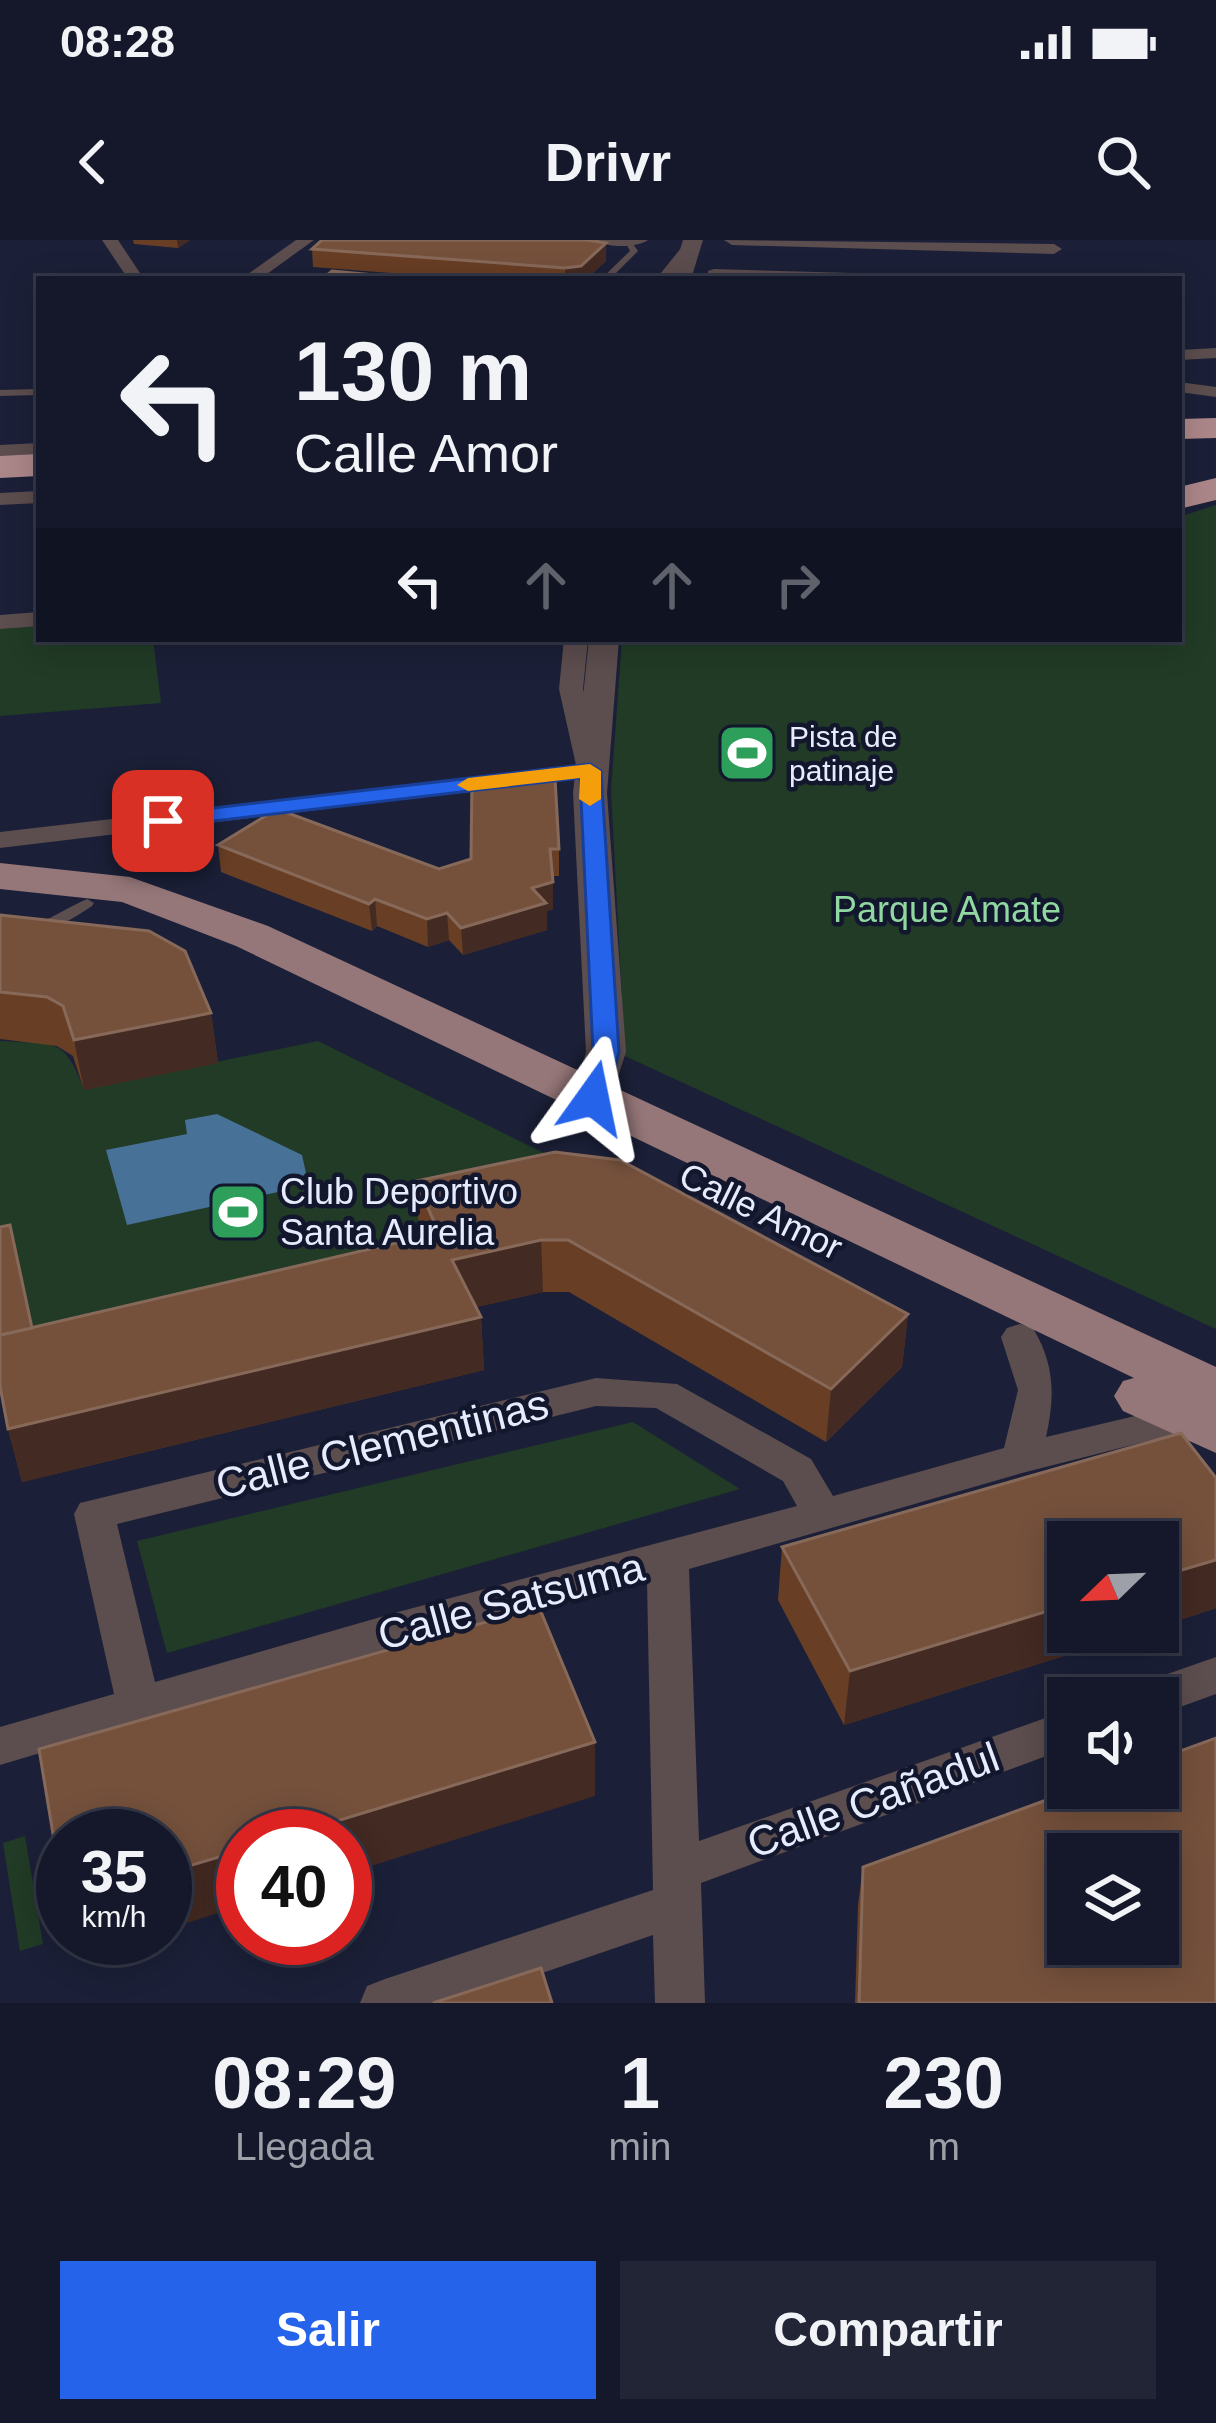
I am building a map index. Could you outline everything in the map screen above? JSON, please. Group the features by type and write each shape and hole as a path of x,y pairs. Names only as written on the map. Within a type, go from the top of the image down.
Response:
{"highway":[{"path":"1182,413 1216,412"},
{"path":"1182,429 1216,428"},
{"path":"1182,497 1216,489"}],"main road":[{"name":"Calle Amor","path":"12,856 50,891 219,950 581,1108 1212,1417"},
{"name":"Calle Amor","path":"12,856 63,879 130,890 252,936 1020,1337 1212,1417"}],"street":[{"path":"89,240 112,276"},
{"path":"110,240 134,276"},
{"path":"254,276 306,240"},
{"path":"603,240 633,241"},
{"path":"713,276 722,240"},
{"path":"732,240 1054,251"},
{"path":"666,276 692,243"},
{"path":"682,276 692,243"},
{"path":"1182,355 1216,353"},
{"path":"1182,388 1216,394"},
{"path":"1182,398 1216,394"},
{"path":"15,476 36,452"},
{"path":"0,604 0,622 36,620"},
{"path":"576,642 571,689 590,771"},
{"path":"581,1108 606,1052 590,771 604,642"},
{"path":"12,856 590,771"},
{"path":"1020,1337 1037,1390 1022,1458"},
{"name":"Calle Clementinas","path":"139,1706 94,1514 596,1392 663,1394 797,1470 823,1515"},
{"name":"Calle Satsuma","path":"0,1746 398,1629 668,1559 1022,1458 1152,1426 1212,1417"},
{"path":"668,1559 680,2003"},
{"path":"1179,1688 1216,1675"},
{"name":"Calle Cañadul","path":"385,2003 1047,1738"}],"lane":[{"path":"608,276 634,250 633,241"},
{"path":"0,393 36,392"},
{"path":"0,933 32,933 52,927 87,903"}],"green space":[{"name":"Parque Amate","path":"1216,505 1216,1329 625,1056 611,791 622,642 1182,642 1182,516"},
{"path":"36,622 36,642 153,642 161,703 0,716 0,624"},
{"name":"Club Deportivo Santa Aurelia","path":"0,1041 55,1046 70,1059 84,1089 318,1041 550,1156 543,1196 409,1228 428,1279 43,1372 19,1264 0,1267"},
{"path":"633,1422 740,1489 167,1653 137,1541"},
{"path":"25,1836 36,1902 36,1946 20,1951 3,1843"}],"water":[{"path":"217,1114 302,1155 306,1173 287,1190 127,1225 106,1150 187,1134 185,1120"}],"building":[{"path":"322,240 606,243 581,266 565,268 312,249"},
{"path":"332,271 386,276 326,276"},
{"path":"555,778 559,849 550,849 553,882 532,888 546,903 461,928 447,913 427,919 375,899 369,904 218,845 277,809 439,869 471,859 472,780"},
{"path":"0,915 149,931 185,951 211,1013 74,1040 63,1006 47,997 0,992"},
{"path":"555,1152 620,1160 908,1314 831,1389 568,1240 541,1240 452,1260 481,1317 8,1429 0,1386 0,1335 439,1233 416,1181"},
{"path":"10,1225 32,1328 0,1335 0,1227"},
{"path":"1181,1433 1216,1478 1216,1560 1179,1571 1179,1521 1047,1521 1047,1611 850,1671 782,1547"},
{"path":"539,1607 595,1742 372,1810 216,1809 216,1858 192,1865 192,1809 49,1809 39,1749"},
{"path":"1216,1738 1216,2003 859,2003 863,1867 1047,1800 1047,1809 1179,1809 1179,1751"},
{"path":"541,1968 552,2003 433,2003"}],"slow traffic":[{"path":"468,785 590,771 590,799"}],"place":[{"name":"Pista de patinaje","path":"747,753"},
{"name":"Club Deportivo Santa Aurelia","path":"238,1212"}],"route":[{"path":"163,821 590,771 606,1052 593,1098"}]}
